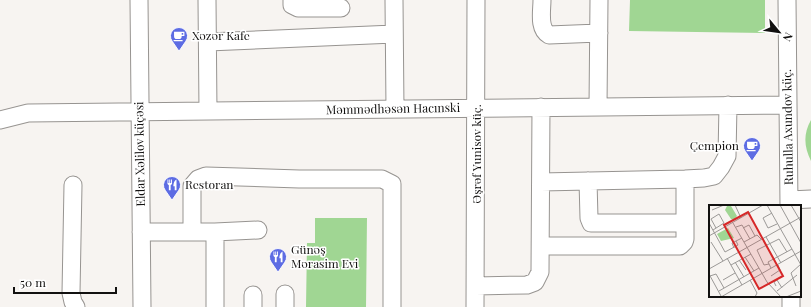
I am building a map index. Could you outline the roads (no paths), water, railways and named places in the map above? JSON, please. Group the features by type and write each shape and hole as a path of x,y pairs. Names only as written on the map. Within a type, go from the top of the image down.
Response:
{"street":[{"name":"Eldar Xəlilov küçəsi","path":"139,0 142,307"},
{"path":"207,0 208,111"},
{"path":"292,0 292,5 298,8 341,8"},
{"path":"394,0 395,109"},
{"name":"Əşrəf Yunisov küç.","path":"475,307 477,108 476,0"},
{"path":"542,0 542,28 544,32 549,35 599,33"},
{"path":"598,107 599,0"},
{"name":"Ruhulla Axundov küç.","path":"787,0 789,203"},
{"path":"208,42 394,34"},
{"path":"541,182 685,179 714,176 727,156 728,105"},
{"name":"Məmmədhəsən Hacınski","path":"0,120 28,113 787,105"},
{"path":"476,286 527,285 535,282 540,272 541,107"},
{"path":"192,232 192,186 198,178 206,176 382,180 392,184 392,307"},
{"path":"541,246 680,246 685,239 685,179"},
{"path":"588,181 589,218 591,223 685,223"},
{"path":"73,185 71,293 76,307"},
{"path":"789,203 811,199"},
{"path":"141,232 215,232 258,230"},
{"path":"214,307 215,232"}],"place":[{"name":"Xəzər Kafe","path":"179,51"},
{"name":"Çempion","path":"752,161"},
{"name":"Restoran","path":"172,200"},
{"name":"Günəş Mərasim Evi","path":"278,272"}]}
